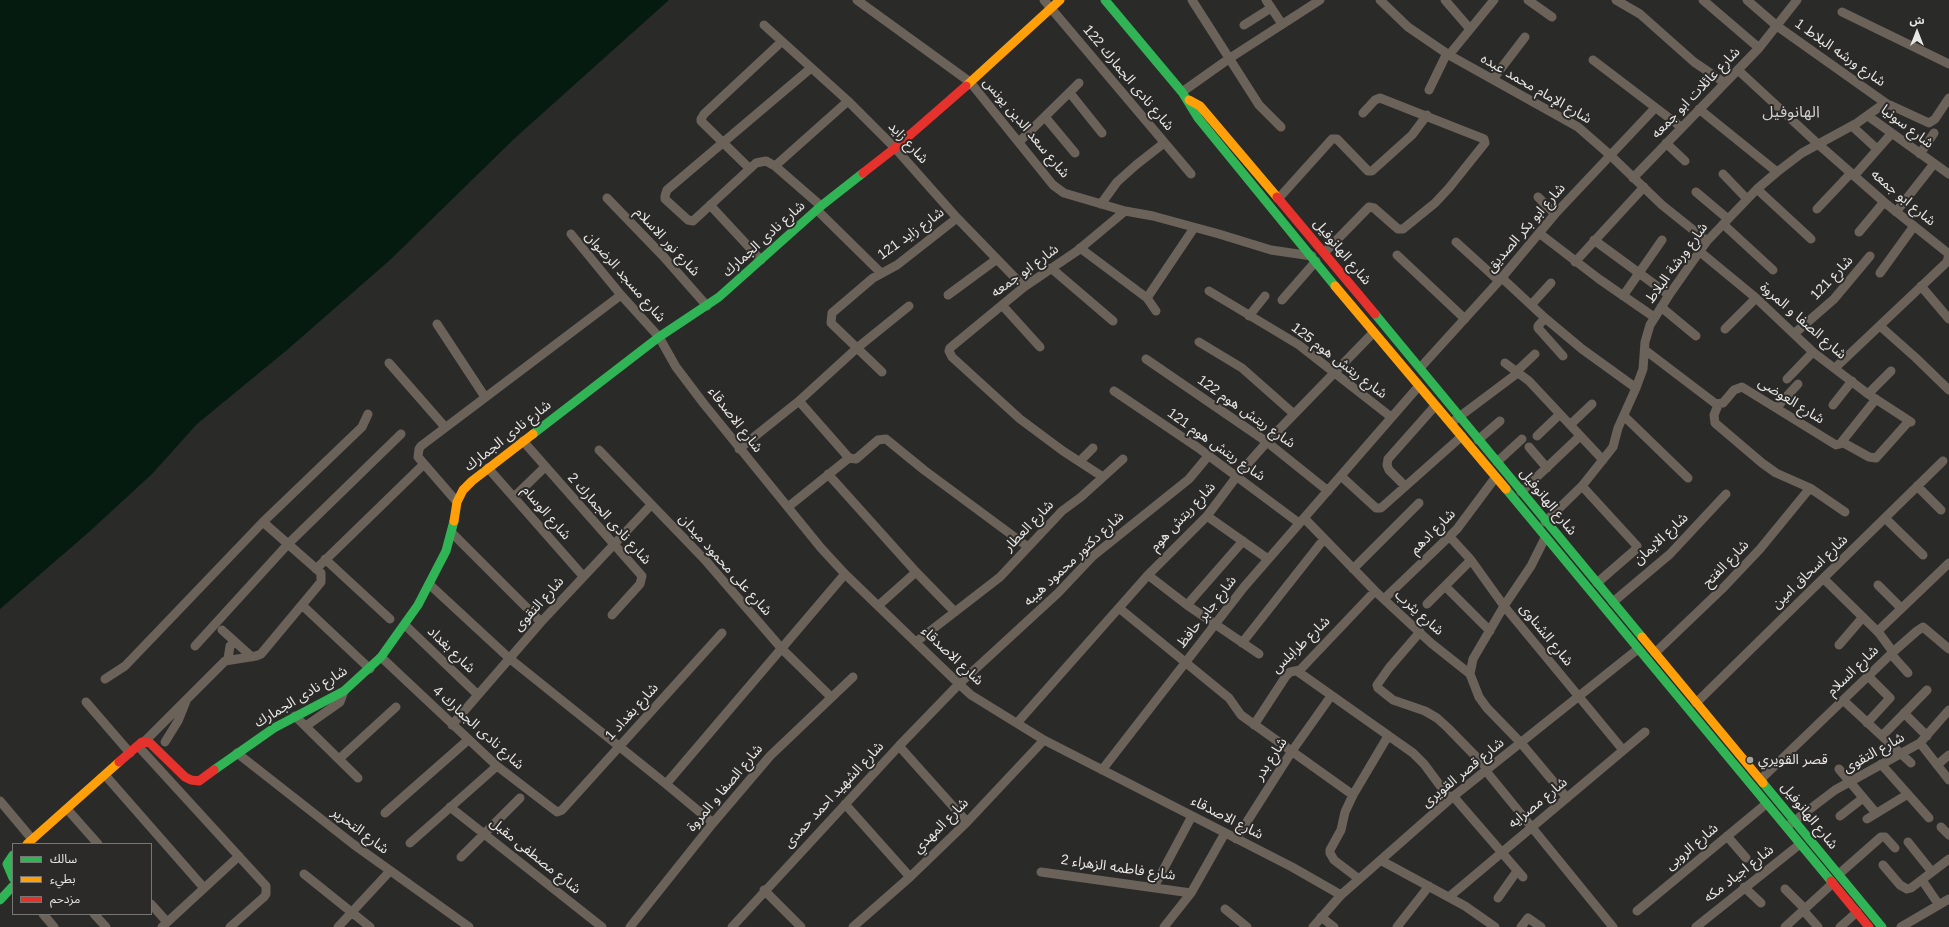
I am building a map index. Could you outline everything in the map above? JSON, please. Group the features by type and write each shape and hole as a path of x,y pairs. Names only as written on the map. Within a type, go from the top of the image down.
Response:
{"street":[{"name":"شارع سعد الدين يونس","path":"857,0 970,82 1058,190 1125,211 1153,216 1271,250 1314,259"},
{"name":"شارع نادى الجمارك 122","path":"1044,0 1191,174"},
{"name":"شارع نادى الجمارك","path":"141,744 150,743 191,780 199,781 237,753 295,716 344,690 370,669 405,625 444,556 452,533 457,502 463,490 488,468 658,337 707,306 745,276 819,208 895,148 1060,0"},
{"name":"شارع الهانوفيل","path":"1105,0 1189,100 1198,118 1418,387 1462,436 1495,478 1869,927"},
{"path":"1192,0 1259,105 1281,127"},
{"path":"1266,0 1282,24"},
{"path":"1182,92 1230,58 1320,0"},
{"name":"شارع الإمام محمد عبده","path":"1380,0 1408,27 1448,54 1574,125 1707,241"},
{"path":"1445,0 1470,29"},
{"path":"1429,90 1448,54 1494,0"},
{"path":"1528,0 1552,17"},
{"path":"1616,0 1640,14 1694,62 1725,83"},
{"path":"1703,0 1759,48"},
{"name":"شارع عائلات ابو جمعه","path":"1633,178 1759,48 1797,0"},
{"name":"شارع ورشه البلاط 1","path":"1751,1 1777,26 1887,104"},
{"path":"1244,25 1271,8"},
{"path":"1842,12 1949,64"},
{"name":"شارع زايد","path":"764,25 848,101 895,148 958,218 1024,287"},
{"path":"1493,79 1525,37"},
{"path":"749,168 701,121 702,117 778,45"},
{"path":"1593,60 1681,127"},
{"path":"811,68 665,193 665,198 690,222 749,168 761,161 766,161 775,166 819,208 881,273"},
{"name":"شارع ابو جمعه","path":"1738,70 1818,144 1884,202 1949,254 1946,262 1835,368"},
{"path":"1019,142 1079,83"},
{"path":"1070,93 1102,133"},
{"path":"1324,253 1369,207 1374,208 1398,229 1403,229 1435,203 1449,188 1484,143 1484,140 1380,98 1375,100 1363,113"},
{"path":"1887,104 1929,123 1935,118 1949,98"},
{"name":"شارع الهانوفيل","path":"1189,100 1200,106 1278,198 1420,368 1545,522 1761,779 1882,927"},
{"path":"775,166 848,101"},
{"name":"شارع ورشة البلاط","path":"1545,522 1582,486 1613,447 1642,369 1648,333 1654,317 1707,241 1757,189 1777,172 1802,153 1852,126 1887,104"},
{"name":"شارع ابو بكر الصديق","path":"1420,368 1500,280 1555,214 1655,108"},
{"path":"1699,109 1777,172"},
{"path":"1278,198 1332,139 1337,139 1368,171 1372,171 1412,135 1427,116"},
{"name":"شارع سونيا","path":"1868,116 1933,165 1949,174"},
{"path":"1045,117 1075,153"},
{"path":"1852,126 1878,149"},
{"path":"1920,154 1934,133"},
{"path":"1817,209 1878,149 1891,134"},
{"path":"1101,204 1122,178 1164,143"},
{"path":"1666,143 1685,161"},
{"path":"1896,212 1933,165"},
{"path":"1723,174 1747,199"},
{"path":"1576,262 1594,240 1644,187"},
{"path":"1757,189 1811,240"},
{"path":"1696,192 1773,270"},
{"path":"1538,197 1555,214"},
{"name":"شارع نور الاسلام","path":"607,198 663,256 707,306"},
{"path":"1859,232 1884,202"},
{"path":"710,205 761,260"},
{"name":"شارع ابو جمعه","path":"1080,461 1020,419 952,357 949,351 950,348 1024,287 1080,248 1125,211"},
{"name":"شارع زايد 121","path":"882,372 831,323 831,316 867,283 881,273 897,265 958,218"},
{"path":"1880,273 1914,226"},
{"path":"1147,298 1194,228"},
{"path":"1539,233 1576,262 1654,317"},
{"name":"شارع مسجد الرضوان","path":"570,234 658,337"},
{"path":"1594,240 1638,274 1669,295"},
{"path":"1623,296 1662,240"},
{"path":"1456,242 1582,349 1636,388"},
{"path":"1080,248 1147,298 1156,311"},
{"name":"شارع الصفا و المروة","path":"1699,251 1756,298 1795,333 1813,352 1872,396 1910,421 1876,458 1869,457 1842,442"},
{"path":"1397,255 1465,319"},
{"name":"شارع 121","path":"1795,333 1834,299 1870,256"},
{"path":"948,295 997,259"},
{"path":"1282,300 1314,259"},
{"path":"1051,268 1113,321"},
{"path":"1531,305 1551,283"},
{"path":"1921,286 1949,319"},
{"name":"شارع ريتش هوم 125","path":"1209,291 1249,316 1299,344 1391,417"},
{"path":"457,502 418,457 419,449 485,397 621,295"},
{"path":"1249,316 1265,296"},
{"path":"1725,330 1756,298"},
{"path":"1002,305 1040,347"},
{"path":"740,449 799,401 857,348 909,306"},
{"path":"1661,307 1696,336"},
{"path":"1545,318 1538,328 1563,356"},
{"path":"437,324 485,397"},
{"path":"1880,326 1949,390"},
{"name":"شارع ريتش هوم","path":"1017,723 1148,575 1207,516 1237,476 1267,442 1373,332"},
{"name":"شارع الاصدقاء","path":"658,337 676,367 740,449 845,574 971,695 1044,740 1292,867 1341,895"},
{"path":"1199,342 1242,368 1294,414"},
{"path":"1645,350 1718,405 1714,415 1715,423 1769,469 1810,488 1845,512"},
{"path":"1787,379 1813,352"},
{"path":"1451,424 1518,372 1535,354"},
{"name":"شارع ريتش هوم 122","path":"1146,359 1267,442 1328,491"},
{"path":"1505,363 1518,372 1603,460"},
{"path":"389,364 445,428"},
{"path":"1842,442 1872,396 1891,371"},
{"path":"1833,405 1852,381"},
{"path":"1776,408 1798,384"},
{"name":"شارع جابر حافظ","path":"1102,770 1184,663 1268,559 1418,387"},
{"name":"شارع العوضى","path":"1718,405 1723,403 1738,387 1742,387 1835,445 1842,442"},
{"name":"شارع ريتش هوم 121","path":"1114,391 1301,521"},
{"path":"799,401 849,458"},
{"path":"1570,425 1592,404"},
{"path":"1405,486 1389,470 1387,465 1388,460 1435,406"},
{"path":"105,679 125,666 263,522 362,427 368,414"},
{"path":"1537,436 1560,414"},
{"path":"1624,416 1688,478"},
{"path":"1478,440 1500,421"},
{"path":"195,646 288,544 401,434"},
{"path":"1341,476 1379,509 1462,436"},
{"path":"1521,492 1580,436"},
{"path":"788,507 849,458 856,458 878,440 886,439 924,470 1028,547"},
{"path":"1496,462 1522,439"},
{"name":"شارع نادى الجمارك 2","path":"523,441 613,544 640,572 642,580 612,615"},
{"path":"1529,447 1547,468"},
{"path":"1093,448 1080,461 1104,477"},
{"name":"شارع على محمود ميدان","path":"599,450 706,561 782,649 831,697"},
{"name":"شارع دكتور محمود هيبه","path":"958,684 1058,593 1094,556 1189,478 1209,456"},
{"name":"شارع العطار","path":"916,642 1000,576 1062,511 1081,497 1123,459"},
{"name":"شارع اسحاق امين","path":"1696,703 1943,461"},
{"path":"316,569 424,464"},
{"path":"514,497 545,467"},
{"name":"شارع الوسام","path":"488,468 583,576"},
{"path":"828,474 916,572 955,612"},
{"name":"شارع ادهم","path":"1384,600 1450,537 1470,513 1495,478"},
{"path":"1582,486 1637,546 1636,550 1597,583"},
{"path":"1917,486 1941,510"},
{"name":"شارع الفتح","path":"1655,652 1724,587 1760,549 1810,488"},
{"name":"شارع الايمان","path":"1613,602 1670,554 1726,494"},
{"path":"1353,569 1420,503"},
{"name":"شارع التقوى","path":"452,725 541,622 651,505"},
{"path":"1207,516 1268,559"},
{"path":"1885,518 1923,555"},
{"name":"شارع يثرب","path":"1301,521 1324,539 1384,600 1470,674"},
{"path":"228,659 252,657 261,654 321,582 321,573 263,522"},
{"path":"452,533 541,622"},
{"name":"شارع الشناوى","path":"1450,537 1471,560 1504,606 1623,750"},
{"path":"1545,538 1531,566 1504,606 1473,659 1470,674 1479,697 1487,708 1521,743 1567,798"},
{"path":"1242,643 1324,539"},
{"path":"1187,605 1243,542"},
{"path":"325,559 390,619"},
{"path":"1428,604 1471,560"},
{"name":"شارع السلام","path":"1761,779 1892,653 1879,633 1880,629 1949,563"},
{"path":"879,606 916,572"},
{"path":"666,784 845,574"},
{"path":"1148,575 1215,625 1259,654"},
{"path":"1824,579 1879,633"},
{"path":"429,584 509,658 713,823"},
{"path":"1878,585 1901,608"},
{"path":"1445,586 1490,631"},
{"name":"شارع طرابلس","path":"1254,725 1286,676 1290,672 1297,671 1375,591"},
{"path":"302,606 370,669"},
{"path":"1119,608 1184,663 1229,698 1241,715 1353,795"},
{"path":"1839,645 1863,617"},
{"name":"شارع بغداد","path":"405,625 478,695"},
{"path":"1908,673 1892,653 1917,630 1923,627 1949,649"},
{"path":"222,630 252,657"},
{"path":"1420,632 1389,668 1377,685 1378,688 1393,700 1425,711 1437,718 1448,728 1487,770 1532,828 1613,927"},
{"name":"شارع بغداد 1","path":"562,810 722,633"},
{"path":"0,801 31,842 141,744 228,659 230,646 235,642"},
{"name":"شارع قصر القويرى","path":"1313,927 1341,895 1382,861 1452,797 1580,697 1638,649"},
{"name":"شارع نادى الجمارك 4","path":"381,657 496,766 554,811 560,812 562,810"},
{"path":"1297,671 1418,758 1501,851 1520,874 1498,898"},
{"path":"1867,722 1890,698 1868,676"},
{"name":"شارع الصفا و المروة","path":"630,927 713,823 770,756 853,677"},
{"name":"شارع الشهيد احمد حمدى","path":"732,927 764,890 958,684"},
{"path":"306,726 336,706 342,697 344,690"},
{"path":"1882,736 1927,690"},
{"name":"شارع بدر","path":"1236,839 1292,751 1331,696"},
{"path":"165,742 178,721 187,698"},
{"path":"1843,700 1911,763"},
{"path":"86,702 130,753"},
{"path":"339,759 396,707"},
{"name":"شارع التقوى","path":"1786,827 1832,792 1920,743 1949,710"},
{"path":"1904,713 1926,736"},
{"path":"295,716 358,778"},
{"name":"شارع مصرايه","path":"1449,897 1501,851 1532,828 1645,732"},
{"path":"1359,879 1334,860 1330,853 1331,846 1341,830 1345,812 1353,795 1388,736"},
{"path":"385,813 468,740"},
{"name":"شارع المهدي","path":"853,927 910,877 967,822 1044,740"},
{"path":"1920,743 1949,780"},
{"path":"141,744 266,886 266,894 230,927"},
{"path":"898,746 967,822"},
{"name":"شارع التحرير","path":"237,753 390,871 469,927"},
{"path":"1937,765 1949,755"},
{"path":"1881,764 1929,818"},
{"path":"410,843 496,766"},
{"path":"1839,769 1876,813"},
{"path":"105,775 204,888"},
{"path":"1867,819 1908,794"},
{"path":"461,857 520,798"},
{"path":"1840,816 1863,798"},
{"path":"845,804 910,877"},
{"name":"شارع الروبى","path":"1637,911 1766,804"},
{"name":"شارع مصطفى مقبل","path":"450,807 485,833 602,927"},
{"path":"67,809 97,843"},
{"path":"1154,887 1192,816"},
{"path":"1941,827 1949,836"},
{"path":"1164,927 1191,893 1225,833"},
{"path":"1727,836 1746,858"},
{"path":"1839,874 1881,836 1885,837 1895,848"},
{"path":"1908,842 1932,872"},
{"name":"شارع اجياد مكه","path":"1696,927 1744,887 1800,844"},
{"path":"12,856 4,862 12,876"},
{"path":"152,906 164,925 239,856"},
{"path":"1883,865 1903,888 1911,888 1949,859"},
{"path":"1382,861 1485,918 1495,927"},
{"path":"338,927 390,871"},
{"name":"شارع فاطمه الزهراء 2","path":"1041,872 1191,893"},
{"path":"304,874 370,927"},
{"path":"1922,880 1939,904"},
{"path":"1785,927 1833,883"},
{"path":"1397,927 1429,886"},
{"path":"0,900 12,887"},
{"path":"1744,887 1761,904"},
{"path":"1785,889 1818,927"},
{"path":"764,890 801,927"},
{"path":"1900,927 1949,899"},
{"path":"1225,909 1247,927"},
{"path":"1840,927 1857,912"},
{"path":"44,915 54,927"},
{"path":"95,915 106,927"},
{"path":"1321,917 1334,927"},
{"path":"1521,927 1528,918 1541,927"}],"shaded area":[{"path":"0,0 669,0 515,138 390,260 287,350 197,424 152,474 89,532 0,609"}],"traffic: fast":[{"path":"1105,0 1182,92 1198,118 1335,286"},
{"path":"533,434 659,337 719,297 821,206 863,173"},
{"path":"1375,314 1642,637"},
{"path":"1506,489 1831,881"},
{"path":"214,770 274,728 344,691 381,657 418,605 446,551 454,521"},
{"path":"1763,783 1882,927"},
{"path":"12,856 7,864 12,876"},
{"path":"0,900 12,887"}],"traffic: slow":[{"path":"966,86 1060,0"},
{"path":"1189,100 1200,106 1277,197"},
{"path":"1335,286 1506,489"},
{"path":"454,521 457,502 463,490 472,481 533,434"},
{"path":"1642,637 1763,783"},
{"path":"28,843 119,762"}],"traffic: jam":[{"path":"863,173 895,148 966,86"},
{"path":"1277,197 1375,314"},
{"path":"119,762 142,742 150,743 185,777 191,780 199,781 214,770"},
{"path":"1831,881 1869,927"}],"place":[{"name":"قصر القويري","path":"1750,760"}],"district":[{"name":"الهانوفيل","path":"1791,113"}]}
